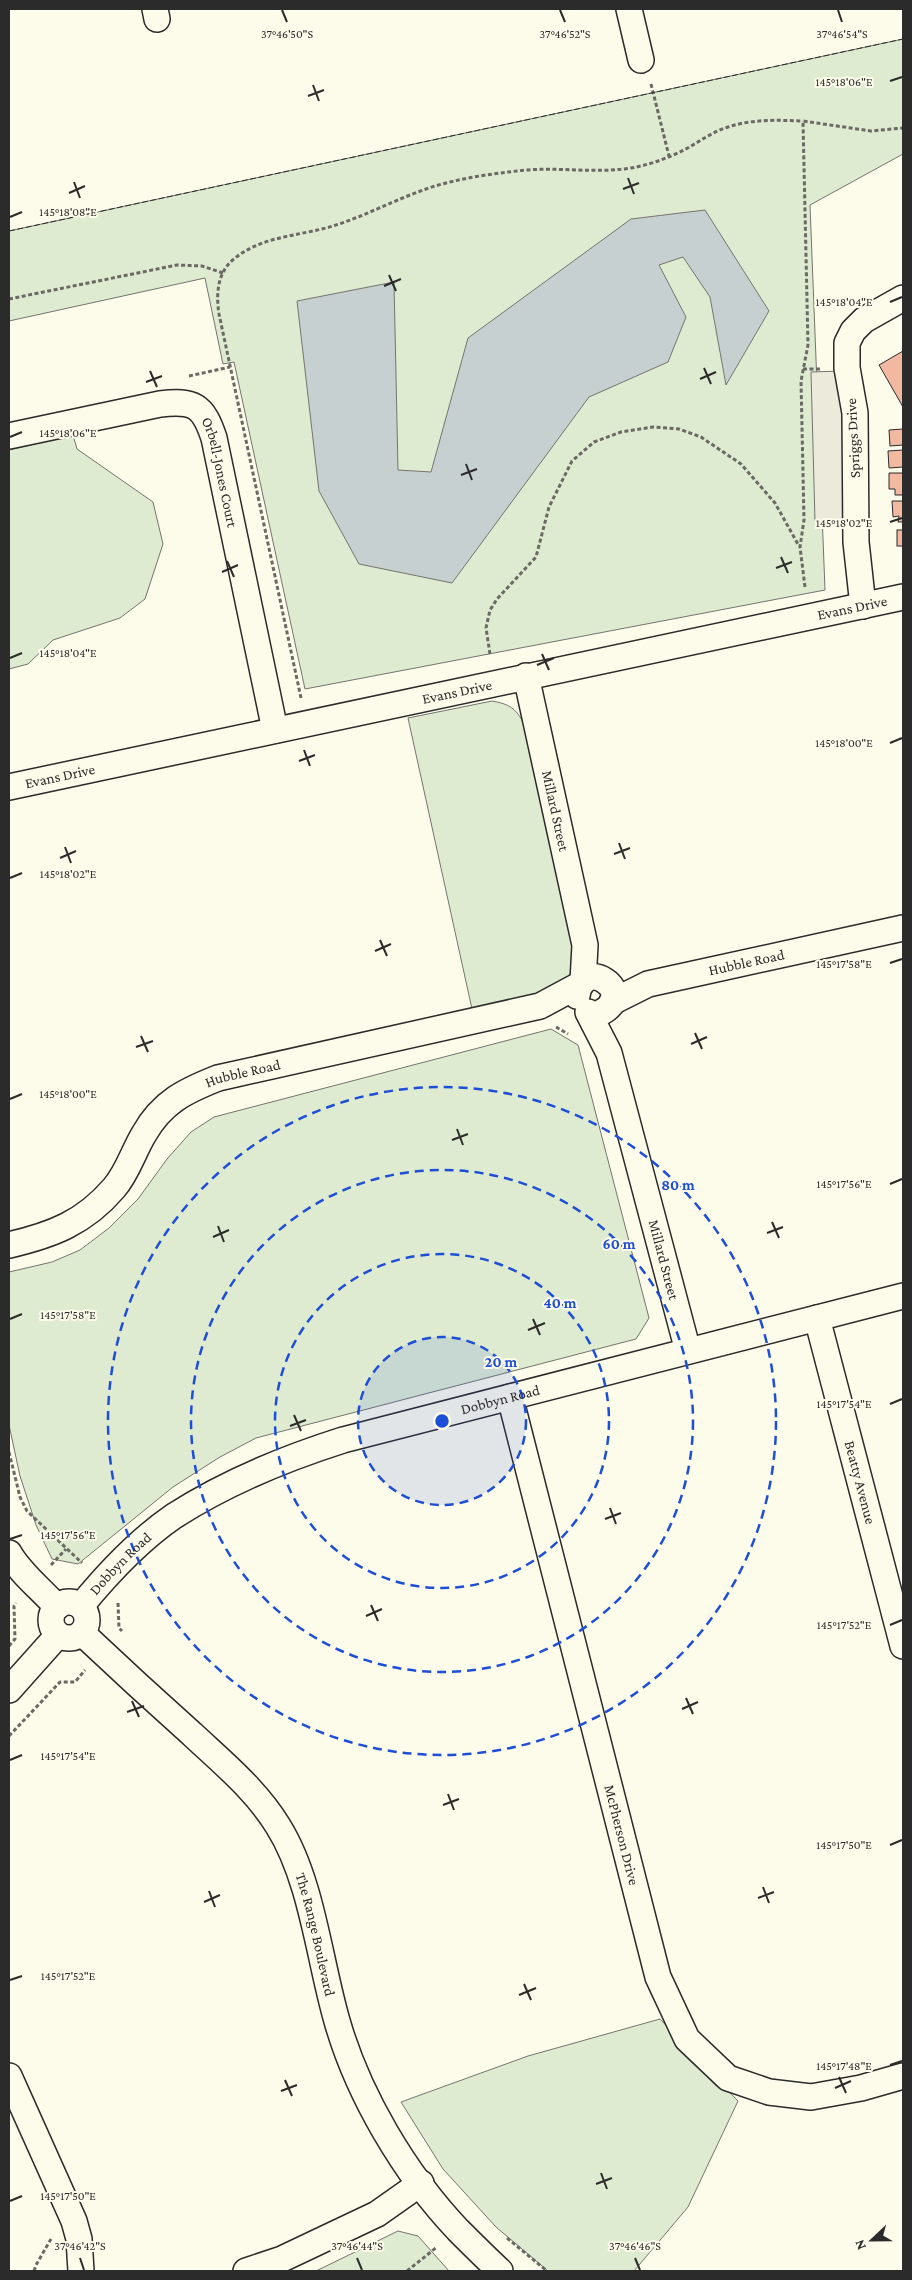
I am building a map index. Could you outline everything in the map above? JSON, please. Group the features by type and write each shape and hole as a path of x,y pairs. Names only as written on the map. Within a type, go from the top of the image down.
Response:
{"street":[{"path":"629,9 641,60"},
{"name":"Spriggs Drive","path":"863,606 856,542 855,413 847,368 847,343 853,331 864,320 903,298"},
{"name":"Orbell-Jones Court","path":"9,436 160,404 181,402 197,407 208,421 214,438 275,730"},
{"name":"Evans Drive","path":"9,787 903,597"},
{"name":"Millard Street","path":"526,676 585,944 599,988 610,1053 688,1351"},
{"name":"Hubble Road","path":"9,1245 38,1239 61,1230 90,1211 114,1187 131,1162 144,1133 165,1106 185,1091 218,1078 540,1006 599,988 648,984 903,928"},
{"name":"Millard Street","path":"599,988 577,995 578,1001 586,1011 610,1053"},
{"name":"Hubble Road","path":"540,1006 586,1011"},
{"name":"Dobbyn Road","path":"69,1606 102,1581 136,1547 173,1517 226,1485 285,1459 343,1440 903,1296"},
{"name":"Beatty Avenue","path":"817,1318 903,1646"},
{"name":"McPherson Drive","path":"510,1397 658,1977 687,2039 728,2078 769,2092 811,2097 861,2088 903,2076"},
{"path":"9,1553 16,1566 35,1583 69,1606 85,1610 88,1622 82,1633 70,1638 58,1635 51,1624 53,1612 69,1606"},
{"name":"The Range Boulevard","path":"82,1633 237,1775 260,1800 278,1826 294,1855 304,1887 337,2023 356,2073 391,2144 457,2229 500,2271"},
{"path":"9,1690 58,1635"},
{"path":"9,2076 74,2221 79,2244 80,2271"},
{"path":"246,2271 282,2258 368,2218 421,2183"}],"path":[{"path":"641,60 653,90 669,156"},
{"path":"301,724 301,696 219,314 217,299 223,273 232,260 248,249 268,240 310,233 336,225 436,186 477,177 541,168 629,168 669,156 727,127 761,121 803,121 871,131 903,128"},
{"path":"803,121 808,345 801,381 804,520 800,546 806,587"},
{"path":"9,300 177,265 202,266 223,273"},
{"path":"490,654 486,628 490,610 496,599 536,557 549,507 572,461 594,442 621,432 653,427 679,429 701,437 741,464 775,503 800,546"},
{"path":"9,1736 60,1682 76,1682 120,1628"}],"green space":[{"path":"903,39 903,154 810,205 825,590 305,689 234,362 223,364 205,278 9,321 9,231"},
{"path":"73,435 77,449 153,502 163,544 145,599 120,618 53,640 28,664 9,669 9,450"},
{"path":"492,701 511,708 518,714 524,724 575,954 574,963 568,977 561,984 550,990 472,1009 408,718"},
{"path":"551,1029 578,1045 649,1318 636,1339 256,1438 220,1457 173,1487 78,1564 52,1559 36,1525 20,1476 9,1425 9,1272 52,1262 80,1250 109,1228 138,1199 167,1159 191,1132 214,1117"},
{"path":"660,2019 738,2101 688,2207 634,2271 548,2271 496,2227 443,2169 401,2102 528,2056"},
{"path":"398,2231 418,2236 449,2271 316,2271"}],"shaded area":[{"path":"705,210 769,311 726,385 710,297 683,257 659,265 686,317 668,362 589,397 452,583 359,564 319,491 297,301 394,282 398,470 431,472 468,338 631,219"},
{"path":"842,371 847,521 815,522 811,372"}],"building":[{"path":"903,351 903,407 879,365"},
{"path":"903,429 903,445 890,446 889,430"},
{"path":"903,450 903,467 889,468 888,451"},
{"path":"889,473 903,473 903,495 895,495 895,489 889,489"},
{"path":"892,501 903,501 903,522 898,522 899,516 893,517"},
{"path":"897,530 903,530 903,546 897,546"}],"fence":[{"path":"9,231 903,39"}]}
